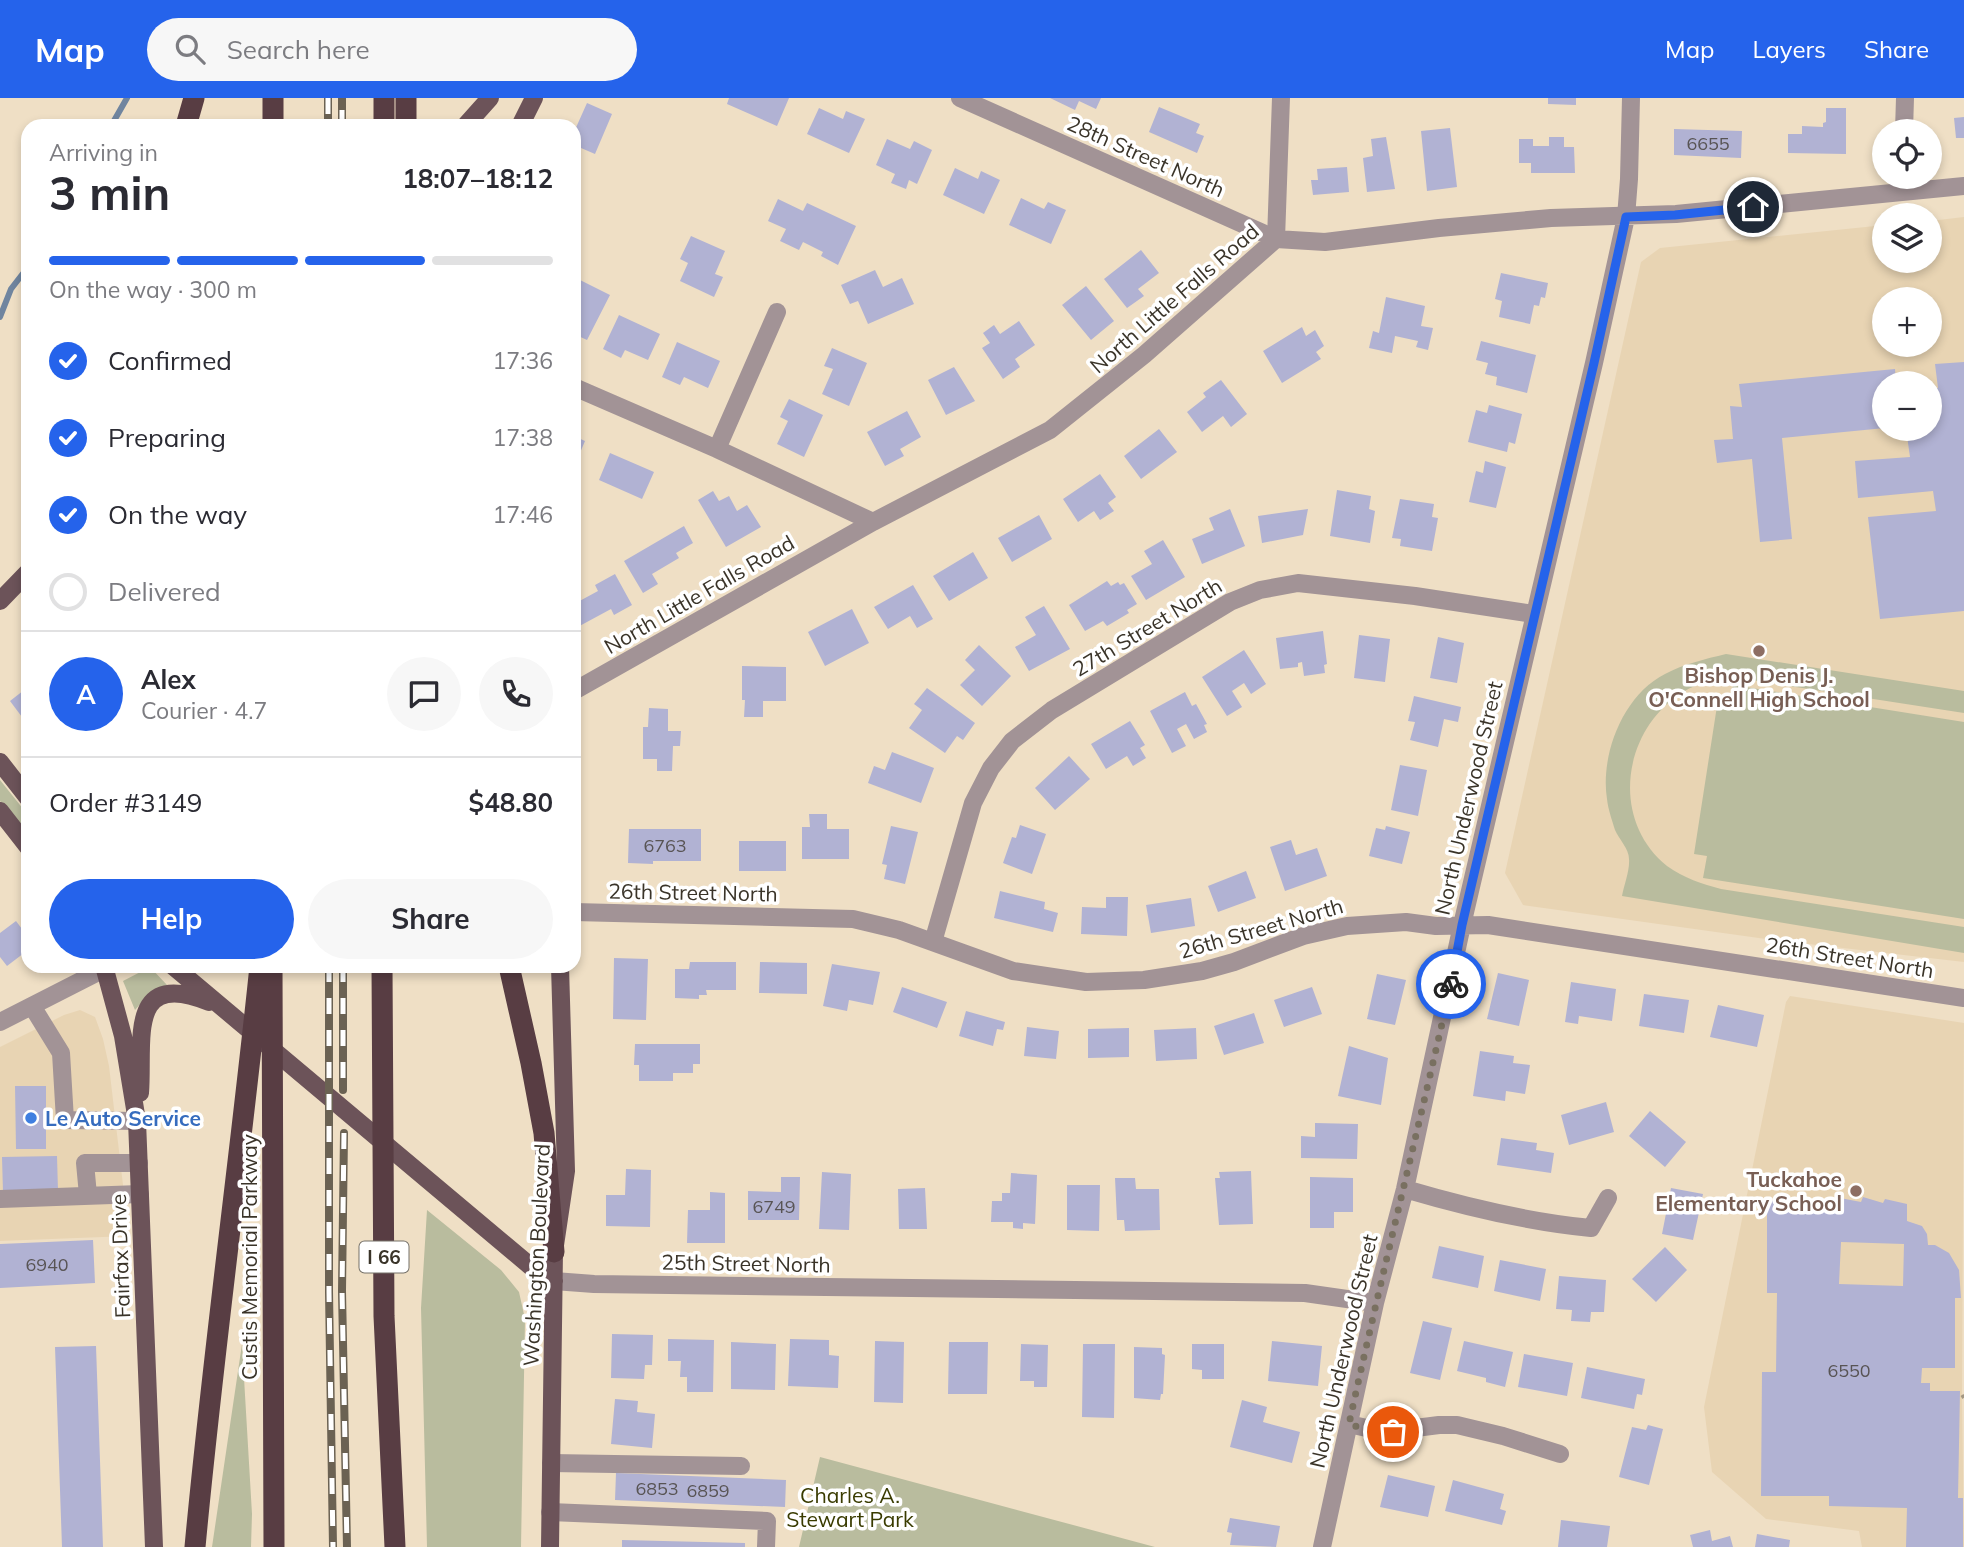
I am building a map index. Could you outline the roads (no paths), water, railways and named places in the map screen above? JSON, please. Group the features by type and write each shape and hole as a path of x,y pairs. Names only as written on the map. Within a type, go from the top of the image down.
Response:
{"highway":[{"path":"188,119 194,98"},
{"path":"273,98 273,119"},
{"path":"384,98 384,119"},
{"path":"406,98 406,119"},
{"path":"195,1547 259,973"},
{"name":"Custis Memorial Parkway","path":"272,973 274,1547"},
{"name":"I 66","path":"383,973 384,1316 395,1547"},
{"path":"511,973 544,1133 554,1252"}],"main road":[{"path":"471,119 490,98"},
{"path":"524,119 534,98"},
{"path":"0,601 21,583"},
{"path":"0,762 21,789"},
{"path":"0,811 21,838"},
{"name":"Fairfax Drive","path":"107,973 123,1036 137,1121 154,1547"},
{"path":"181,973 520,1257 554,1281"},
{"name":"Washington Boulevard","path":"550,1547 554,1252 566,1171 560,973"},
{"path":"137,1121 142,1067 140,1032 147,1009 161,996 175,994 198,997 216,1004"}],"street":[{"name":"28th Street North","path":"960,98 1276,239"},
{"path":"1276,239 1281,98"},
{"name":"North Underwood Street","path":"1322,1547 1375,1303 1405,1189 1462,925 1566,486 1626,217 1630,98"},
{"path":"1904,119 1905,98"},
{"name":"North Little Falls Road","path":"1942,185 1964,186"},
{"name":"North Little Falls Road","path":"581,687 873,522 1050,430 1144,355 1276,239 1325,242 1551,218 1675,215 1872,189"},
{"path":"717,449 777,312"},
{"path":"581,390 717,449 873,522"},
{"name":"27th Street North","path":"933,942 973,803 991,768 1012,741 1052,710 1230,602 1260,590 1298,583 1534,614"},
{"name":"26th Street North","path":"581,912 838,917 878,923 1021,973 1077,981 1125,982 1221,966 1303,936 1346,926 1406,922 1436,926 1488,925 1964,998"},
{"path":"0,1022 95,973"},
{"path":"32,1006 61,1053 65,1120 137,1121"},
{"path":"88,1195 85,1163 139,1163"},
{"path":"1405,1189 1539,1223 1591,1228 1608,1198"},
{"path":"0,1199 140,1194"},
{"name":"25th Street North","path":"554,1281 594,1284 1305,1293 1375,1303"},
{"path":"1349,1424 1384,1432 1457,1425 1494,1433 1560,1454"},
{"path":"551,1463 741,1466"},
{"path":"550,1512 767,1521 766,1547"}],"waterway":[{"path":"115,119 127,98"},
{"path":"0,317 11,289 21,276"}],"railway":[{"path":"328,98 328,119"},
{"path":"342,98 342,119"},
{"path":"329,973 329,1292 333,1547"},
{"path":"343,973 343,1090"},
{"path":"344,1133 342,1291 347,1547"}],"place":[{"name":"Bishop Denis J. O'Connell High School","path":"1759,651"},
{"name":"Le Auto Service","path":"31,1118"},
{"name":"Tuckahoe Elementary School","path":"1856,1191"}],"park label":[{"name":"Charles A. Stewart Park","path":"850,1507"}]}
